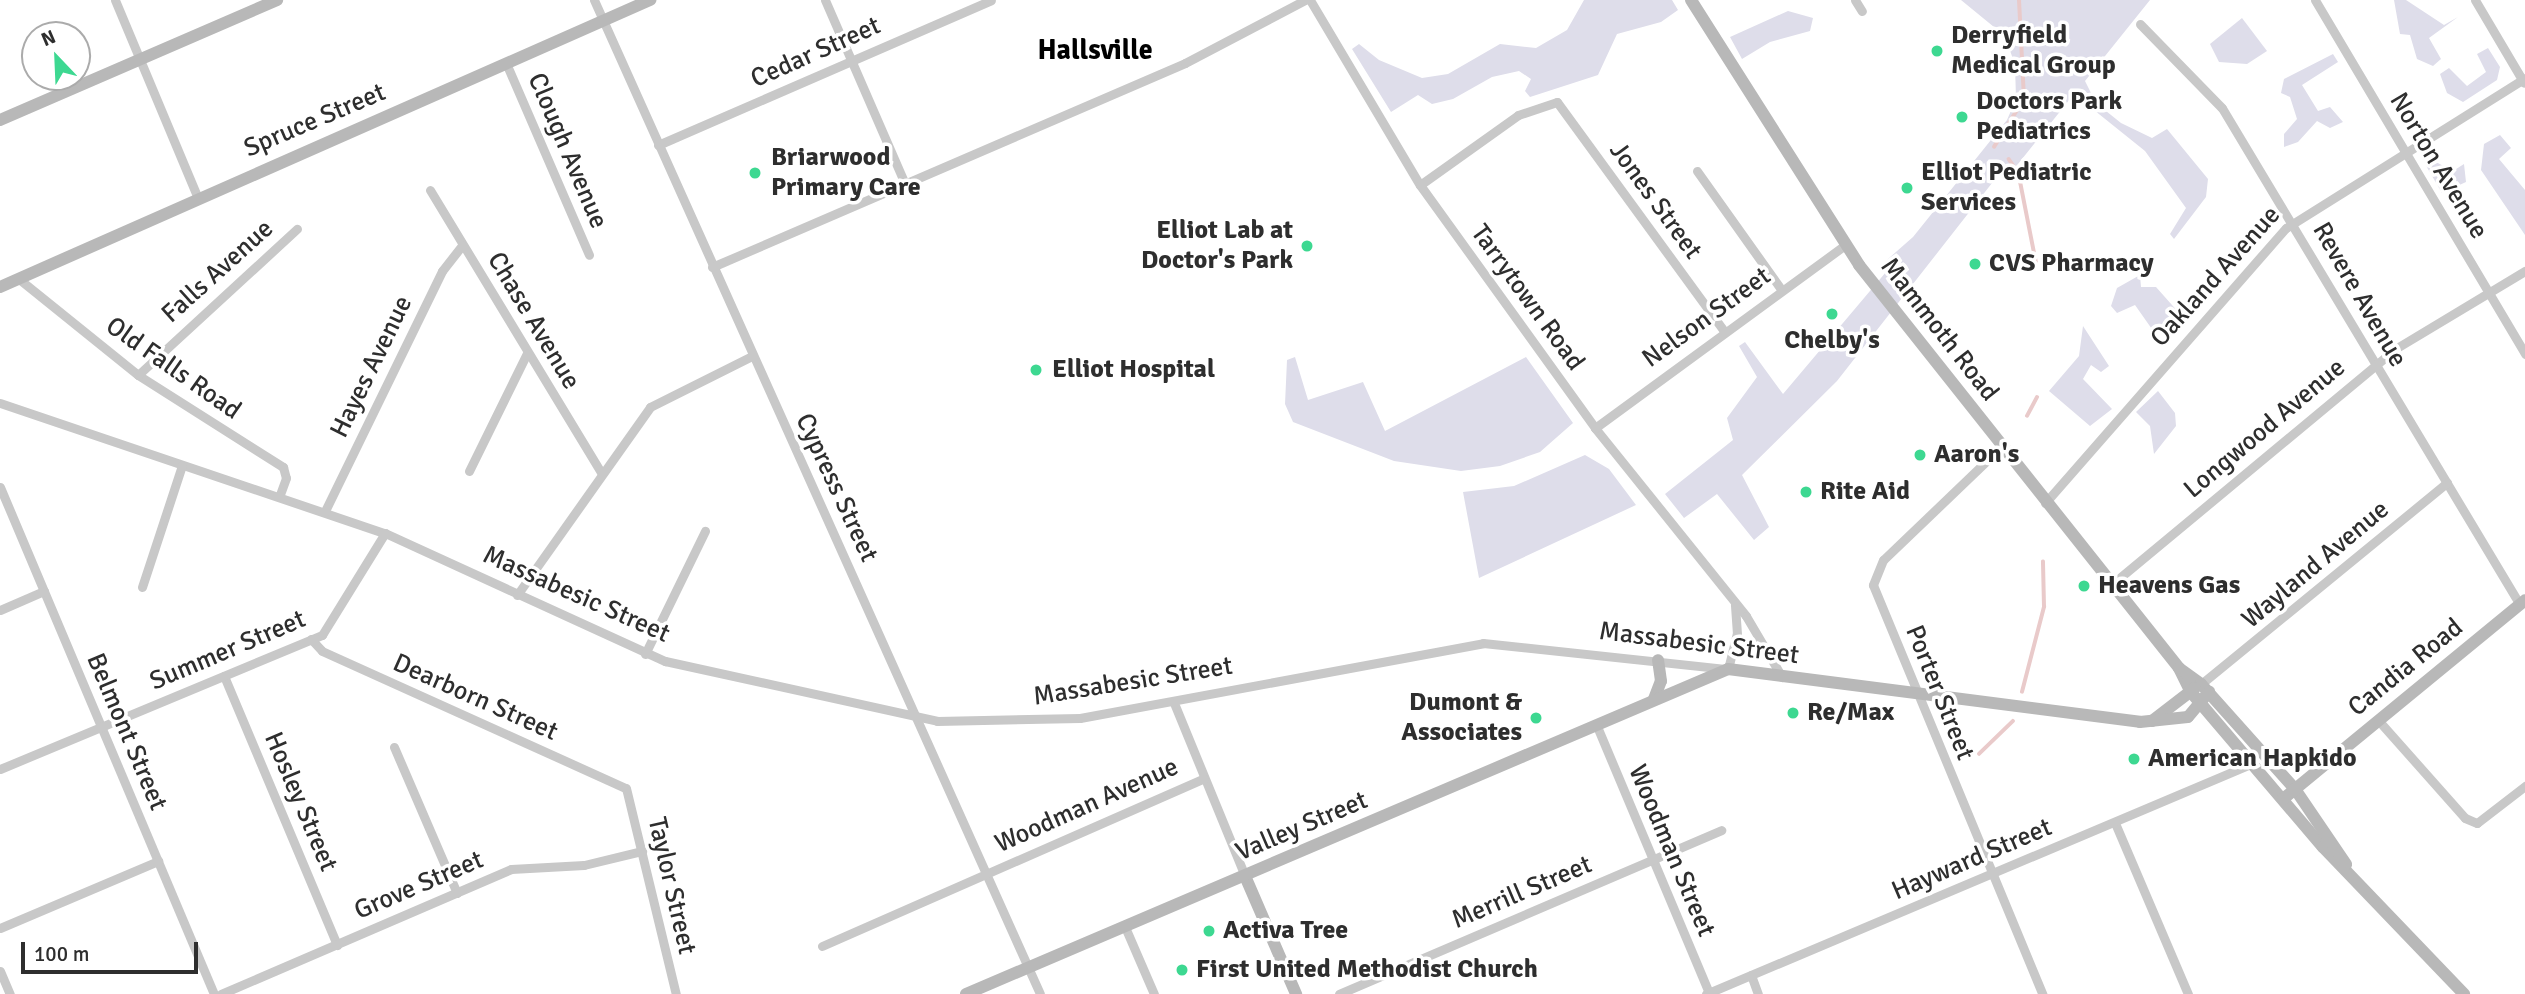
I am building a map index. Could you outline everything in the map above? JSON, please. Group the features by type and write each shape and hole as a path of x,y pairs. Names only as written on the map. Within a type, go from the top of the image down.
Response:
{"main road":[{"path":"0,120 277,0"},
{"name":"Spruce Street","path":"0,288 197,196 650,0"},
{"name":"Mammoth Road","path":"1691,0 1845,244 2045,503 2179,668 2203,687 2295,789 2351,873"},
{"name":"Candia Road","path":"2283,799 2522,602"},
{"path":"1654,699 1661,681 1657,660"},
{"name":"Massabesic Street","path":"1728,669 1917,697 2152,721 2177,721 2201,704"},
{"name":"Valley Street","path":"966,994 1728,669"},
{"path":"2152,721 2203,687"},
{"name":"Mammoth Road","path":"2203,687 2201,704 2283,799 2464,994"},
{"path":"1245,876 1296,994"}],"street":[{"path":"115,0 197,196"},
{"name":"Cypress Street","path":"594,0 751,356 919,718 1040,994"},
{"path":"825,0 905,184"},
{"name":"Cedar Street","path":"658,145 991,0"},
{"path":"712,267 1185,63 1307,0"},
{"name":"Tarrytown Road","path":"1307,0 1420,185 1595,428 1735,604 1782,677"},
{"path":"1855,0 1862,12"},
{"name":"Norton Avenue","path":"2315,0 2525,354"},
{"path":"2475,0 2524,81"},
{"name":"Revere Avenue","path":"2140,24 2214,97 2522,602"},
{"name":"Clough Avenue","path":"506,62 589,255"},
{"name":"Oakland Avenue","path":"2045,503 2292,223 2404,150 2524,81"},
{"name":"Jones Street","path":"1420,185 1518,115 1549,100 1562,107 1724,331"},
{"path":"1697,171 1782,289"},
{"name":"Chase Avenue","path":"430,190 602,474"},
{"name":"Falls Avenue","path":"138,375 297,229"},
{"name":"Nelson Street","path":"1595,428 1845,244"},
{"name":"Hayes Avenue","path":"325,512 442,271 462,245"},
{"name":"Longwood Avenue","path":"2111,585 2375,365 2525,271"},
{"name":"Old Falls Road","path":"19,279 138,375 283,467 286,478 279,497"},
{"path":"469,471 527,353"},
{"path":"516,595 657,401 751,356"},
{"path":"0,415 5,404"},
{"name":"Massabesic Street","path":"5,404 385,533 645,654 701,673 919,718 1030,723 1174,703 1483,643 1728,669"},
{"name":"Porter Street","path":"2001,447 1874,571 1873,585 1917,697 2042,994"},
{"path":"142,587 182,465"},
{"name":"Wayland Avenue","path":"2203,687 2447,483"},
{"name":"Belmont Street","path":"0,487 214,994"},
{"path":"645,654 705,531"},
{"name":"Summer Street","path":"0,769 310,639 334,623 385,533"},
{"path":"0,610 44,591"},
{"path":"1728,669 1737,634 1735,604"},
{"name":"Dearborn Street","path":"310,639 322,651 626,789"},
{"name":"Hosley Street","path":"224,676 337,945"},
{"path":"1174,703 1245,876"},
{"path":"2378,720 2465,818 2477,823 2525,786"},
{"name":"Woodman Street","path":"1596,724 1707,993"},
{"path":"394,747 457,893"},
{"name":"Hayward Street","path":"1707,993 2252,763"},
{"name":"Woodman Avenue","path":"822,946 1204,778"},
{"name":"Taylor Street","path":"626,789 676,994"},
{"path":"2115,823 2188,994"},
{"name":"Merrill Street","path":"1339,994 1721,830"},
{"name":"Grove Street","path":"221,994 520,867 569,867 642,852"},
{"path":"0,928 158,861"},
{"path":"1125,927 1153,994"},
{"path":"0,971 10,994"},
{"path":"1751,975 1758,994"}],"shaded area":[{"path":"1584,0 1672,0 1678,10 1661,22 1617,34 1598,75 1530,97 1525,91 1531,79 1519,71 1492,77 1453,99 1432,104 1418,95 1391,112 1352,49 1359,44 1379,60 1422,78 1448,74 1500,44 1536,48 1567,30"},
{"path":"1961,0 2150,0 2085,81 2096,103 2121,123 2152,138 2167,129 2208,179 2206,197 2174,239 2170,234 2186,208 2145,151 2074,94 2010,174 2003,169 1837,381 1742,475 1769,527 1754,540 1717,494 1684,518 1665,494 1733,440 1727,418 1757,377 1739,346 1745,342 1783,394 1886,272 1880,266 1913,237 2007,120 2016,99 2015,65 2005,36"},
{"path":"2394,0 2406,0 2444,25 2458,17 2429,38 2441,59 2433,66 2417,59 2410,35 2400,34"},
{"path":"1788,11 1813,18 1810,31 1770,42 1742,59 1730,37"},
{"path":"2242,18 2267,51 2247,64 2219,62 2210,44"},
{"path":"2488,48 2500,67 2497,80 2463,102 2447,93 2440,74 2449,68 2467,86 2486,72 2477,54"},
{"path":"2333,54 2338,62 2302,85 2318,111 2330,107 2343,122 2330,128 2317,121 2298,142 2284,147 2284,134 2297,119 2290,97 2281,93 2284,79"},
{"path":"2500,135 2511,148 2499,159 2525,190 2525,235 2481,170 2484,144"},
{"path":"2434,161 2453,171 2464,164 2466,182 2442,193 2425,164"},
{"path":"2140,275 2141,287 2156,287 2180,314 2172,328 2154,332 2135,305 2117,313 2111,306 2117,288"},
{"path":"2083,326 2109,366 2101,372 2091,365 2083,379 2112,409 2090,426 2049,391 2079,356"},
{"path":"1295,357 1308,400 1363,382 1385,431 1526,357 1573,423 1540,452 1500,466 1461,471 1394,461 1293,422 1285,404 1287,360"},
{"path":"2158,391 2175,413 2176,426 2154,454 2150,426 2136,412"},
{"path":"1585,455 1609,469 1636,505 1479,578 1463,492 1514,486"}],"waterway":[{"path":"1994,147 2024,99 2019,0"},
{"path":"2009,159 2019,174 2036,261"},
{"path":"2027,416 2037,397"},
{"path":"2022,692 2044,607 2043,562"},
{"path":"1979,754 2013,721"}],"place":[{"name":"Derryfield Medical Group","path":"1937,51"},
{"name":"Doctors Park Pediatrics","path":"1962,117"},
{"name":"Briarwood Primary Care","path":"755,173"},
{"name":"Elliot Pediatric Services","path":"1907,188"},
{"name":"Elliot Lab at Doctor's Park","path":"1307,246"},
{"name":"CVS Pharmacy","path":"1975,264"},
{"name":"Chelby's","path":"1832,314"},
{"name":"Elliot Hospital","path":"1036,370"},
{"name":"Aaron's","path":"1920,455"},
{"name":"Rite Aid","path":"1806,492"},
{"name":"Heavens Gas","path":"2084,586"},
{"name":"Re/Max","path":"1793,713"},
{"name":"Dumont & Associates","path":"1536,718"},
{"name":"American Hapkido","path":"2134,759"},
{"name":"Activa Tree","path":"1209,931"},
{"name":"First United Methodist Church","path":"1182,970"}],"district":[{"name":"Hallsville","path":"1095,50"}]}
